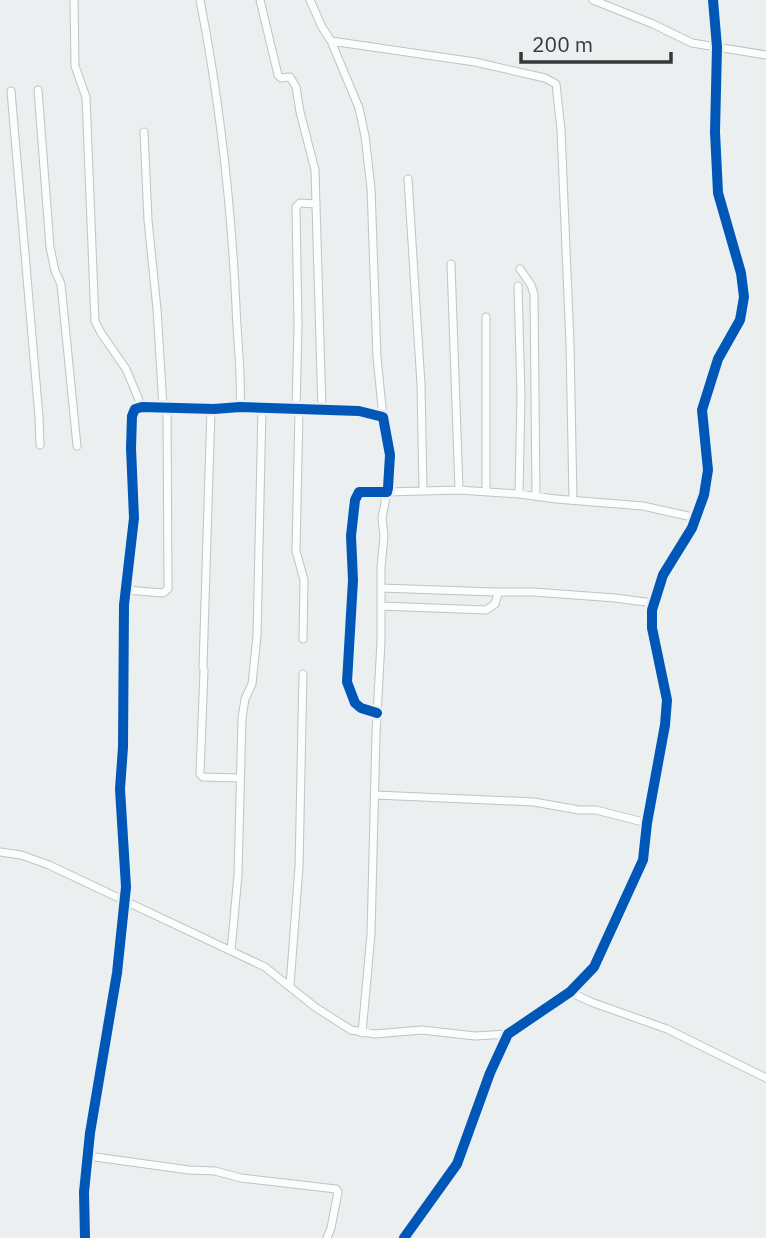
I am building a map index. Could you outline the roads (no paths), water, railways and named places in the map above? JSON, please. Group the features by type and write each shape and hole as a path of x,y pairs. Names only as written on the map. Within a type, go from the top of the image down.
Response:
{"street":[{"path":"74,0 75,66 84,88 87,108 95,321 126,369 142,407"},
{"path":"200,0 217,89 225,153 240,407"},
{"path":"260,0 278,75 281,78 290,77 296,87 298,107 314,162 322,411"},
{"path":"310,0 358,103 365,136 371,188 377,358 390,454 382,518 384,536 371,934 362,1033"},
{"path":"593,0 692,43 766,55"},
{"path":"0,852 34,859 265,967 339,1024 362,1033 422,1030 475,1036 508,1034 570,992 594,967 640,867 667,700 652,628 653,603 663,575 696,518 704,495 709,470 702,410 720,356 740,320 744,297 741,272 718,193 715,132 717,47 713,0"},
{"path":"331,41 475,62 545,78 556,84 561,130 570,344 573,499"},
{"path":"38,90 50,247 61,284 77,446"},
{"path":"11,91 40,446"},
{"path":"125,590 163,593 168,589 165,407 148,220 144,132"},
{"path":"408,179 421,372 423,490"},
{"path":"303,639 304,580 296,551 296,207 300,203 316,204"},
{"path":"451,264 459,490"},
{"path":"520,270 530,282 534,293 536,496"},
{"path":"518,286 521,396 519,494"},
{"path":"486,317 486,492"},
{"path":"85,1238 84,1192 88,1156 117,973 126,870 120,779 125,590 134,518 132,416 135,409 142,407 240,407 359,411 383,417"},
{"path":"231,951 238,875 242,718 245,699 252,684 257,636 262,408"},
{"path":"211,409 200,774 203,777 240,778"},
{"path":"377,713 361,708 355,702 347,682 353,580 351,536 357,495 363,492 423,490 519,494 656,508 696,518"},
{"path":"381,588 534,592 653,603"},
{"path":"381,606 488,609 495,604 498,596 496,592"},
{"path":"290,985 299,867 303,674"},
{"path":"376,795 534,802 579,810 596,810 647,823"},
{"path":"570,992 667,1029 766,1077"},
{"path":"404,1238 457,1164 490,1073 508,1034"},
{"path":"88,1156 180,1169 215,1171 251,1180 335,1189 338,1192 335,1215 327,1238"}]}
